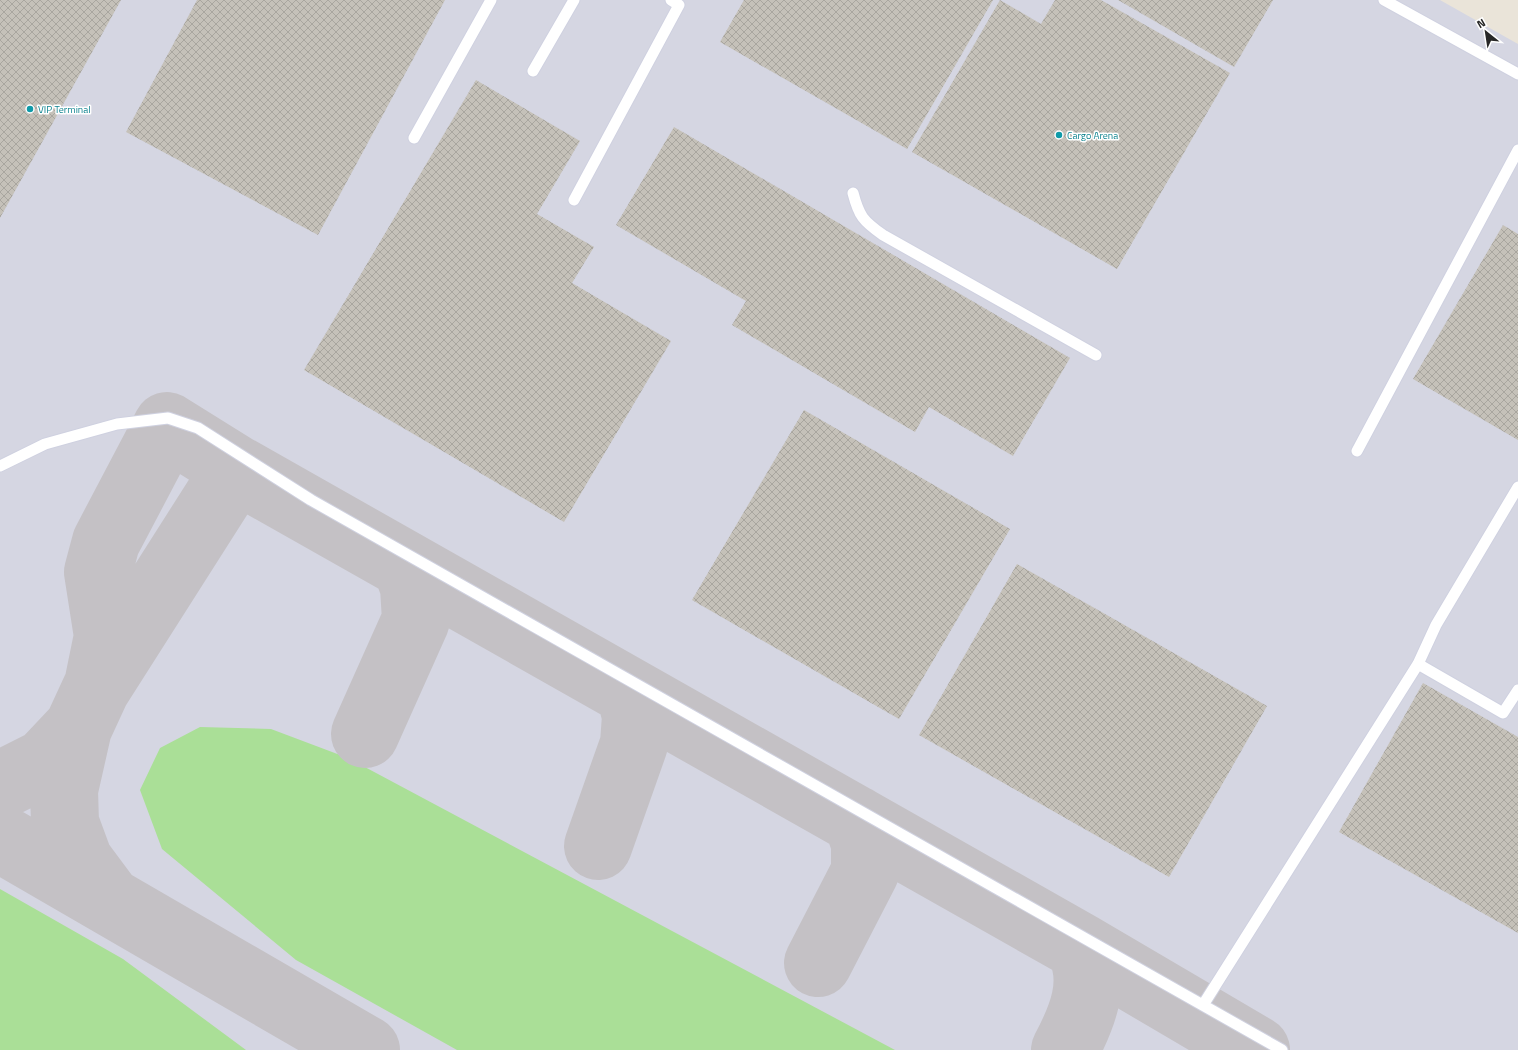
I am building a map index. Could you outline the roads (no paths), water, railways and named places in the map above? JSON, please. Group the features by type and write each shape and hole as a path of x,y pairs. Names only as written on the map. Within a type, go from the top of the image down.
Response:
{"lane":[{"path":"414,138 491,0"},
{"path":"533,71 574,0"},
{"path":"574,200 679,5 671,0"},
{"path":"1384,0 1518,74"},
{"path":"1357,452 1518,150"},
{"path":"853,193 858,211 868,224 883,235 1096,355"},
{"path":"0,466 45,444 118,424 168,418 198,428 311,500 1282,1050"},
{"path":"1203,1005 1418,664 1436,625 1518,487"},
{"path":"1418,664 1504,713 1518,690"}],"place":[{"name":"VIP Terminal","path":"30,109"},
{"name":"Cargo Arena","path":"1059,135"}]}
